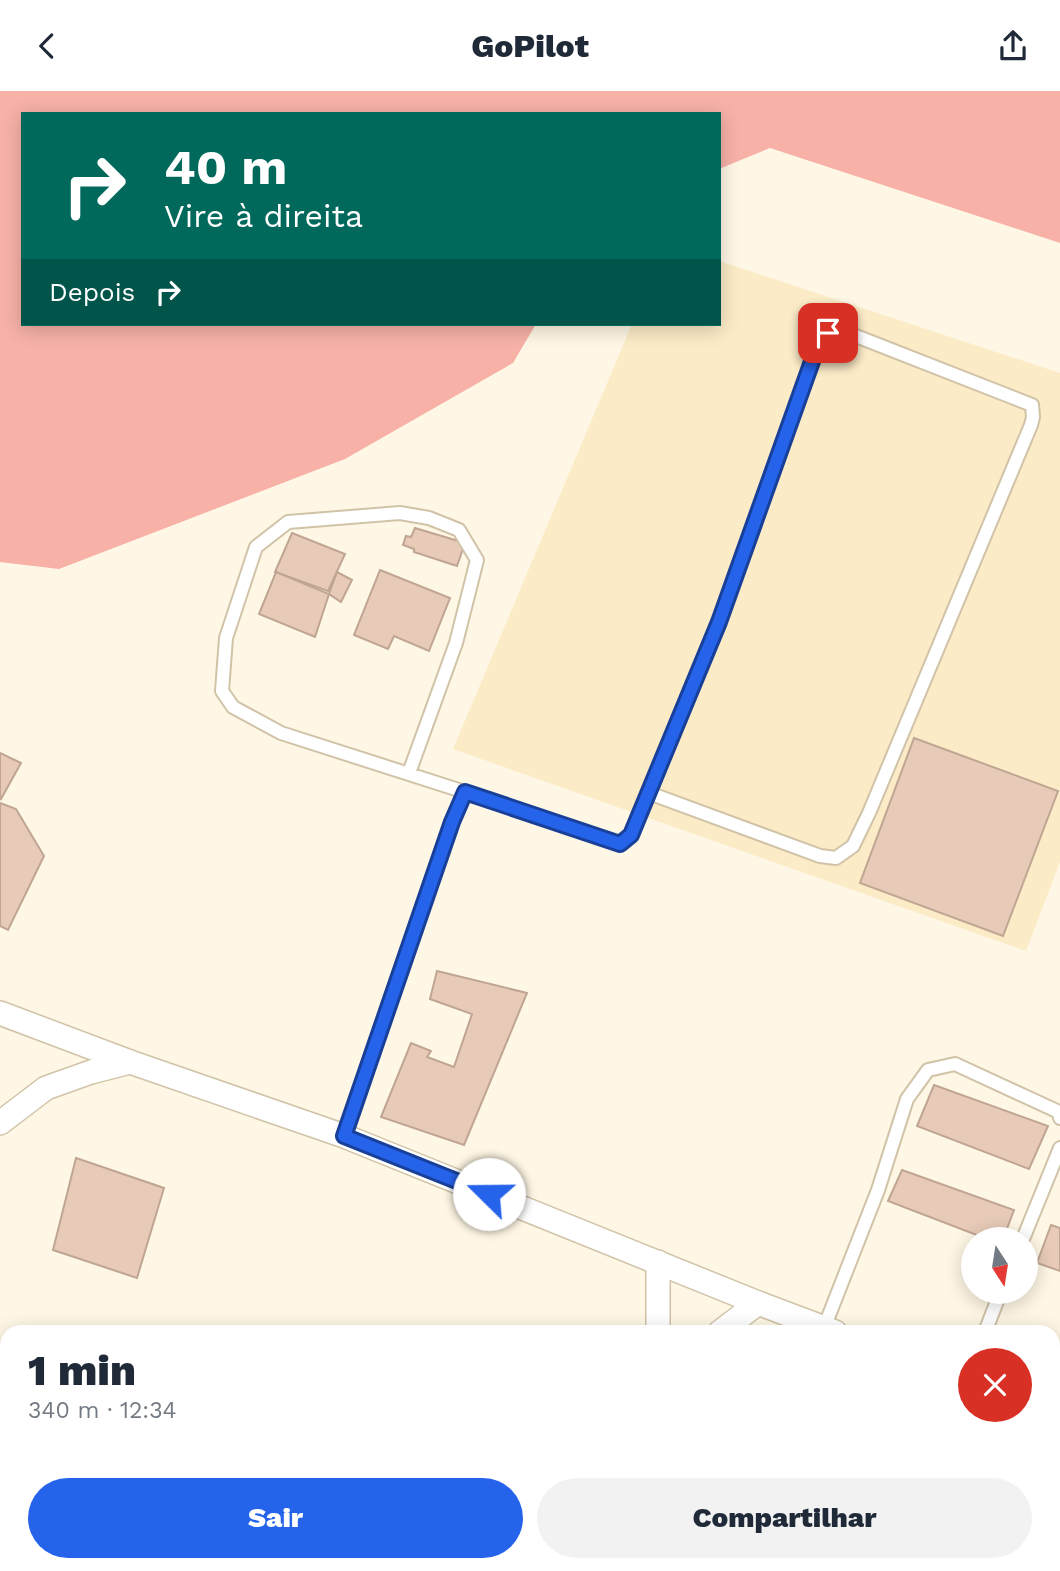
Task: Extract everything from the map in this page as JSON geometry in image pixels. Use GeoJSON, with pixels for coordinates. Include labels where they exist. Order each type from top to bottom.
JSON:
{"type":"FeatureCollection","features":[{"type":"Feature","properties":{"kind":"street"},"geometry":{"type":"LineString","coordinates":[[0,1013],[130,1062],[344,1136],[816,1325]]}},
{"type":"Feature","properties":{"kind":"street"},"geometry":{"type":"LineString","coordinates":[[0,1123],[46,1088],[130,1062]]}},
{"type":"Feature","properties":{"kind":"street"},"geometry":{"type":"LineString","coordinates":[[658,1262],[658,1325]]}},
{"type":"Feature","properties":{"kind":"street"},"geometry":{"type":"LineString","coordinates":[[729,1325],[758,1303]]}},
{"type":"Feature","properties":{"kind":"lane"},"geometry":{"type":"LineString","coordinates":[[409,773],[456,643],[477,560],[459,530],[429,518],[400,513],[288,522],[256,547],[226,638],[222,691],[233,707],[281,733],[620,844],[631,835],[719,622],[820,339],[838,329],[1032,405],[1031,425],[853,846],[836,858],[820,856],[649,793]]}},
{"type":"Feature","properties":{"kind":"lane"},"geometry":{"type":"LineString","coordinates":[[344,1136],[452,822],[465,792]]}},
{"type":"Feature","properties":{"kind":"lane"},"geometry":{"type":"LineString","coordinates":[[831,1325],[907,1099],[928,1070],[955,1064],[1059,1112],[1060,1118]]}},
{"type":"Feature","properties":{"kind":"lane"},"geometry":{"type":"LineString","coordinates":[[1028,1227],[1060,1148]]}},
{"type":"Feature","properties":{"kind":"lane"},"geometry":{"type":"LineString","coordinates":[[988,1325],[997,1304]]}},
{"type":"Feature","properties":{"kind":"shaded area"},"geometry":{"type":"Polygon","coordinates":[[[0,91],[1060,91],[1060,243],[770,148],[721,168],[721,112],[21,112],[21,326],[535,326],[513,363],[345,459],[59,569],[0,562],[0,91]]]}},
{"type":"Feature","properties":{"kind":"shaded area"},"geometry":{"type":"Polygon","coordinates":[[[721,262],[1060,373],[1060,862],[1026,951],[453,749],[631,326],[721,326],[721,262]]]}},
{"type":"Feature","properties":{"kind":"building"},"geometry":{"type":"Polygon","coordinates":[[[415,528],[465,543],[457,566],[414,552],[414,549],[403,545],[406,536],[411,537],[415,528]]]}},
{"type":"Feature","properties":{"kind":"building"},"geometry":{"type":"Polygon","coordinates":[[[292,533],[345,554],[328,591],[275,572],[292,533]]]}},
{"type":"Feature","properties":{"kind":"building"},"geometry":{"type":"Polygon","coordinates":[[[380,570],[450,598],[429,651],[394,636],[388,649],[354,635],[380,570]]]}},
{"type":"Feature","properties":{"kind":"building"},"geometry":{"type":"Polygon","coordinates":[[[276,572],[329,594],[315,637],[259,614],[276,572]]]}},
{"type":"Feature","properties":{"kind":"building"},"geometry":{"type":"Polygon","coordinates":[[[337,572],[352,580],[341,602],[329,594],[337,572]]]}},
{"type":"Feature","properties":{"kind":"building"},"geometry":{"type":"Polygon","coordinates":[[[914,738],[1058,791],[1003,936],[860,883],[914,738]]]}},
{"type":"Feature","properties":{"kind":"building"},"geometry":{"type":"Polygon","coordinates":[[[0,753],[21,763],[1,799],[0,798],[0,753]]]}},
{"type":"Feature","properties":{"kind":"building"},"geometry":{"type":"Polygon","coordinates":[[[0,803],[16,809],[44,856],[8,930],[0,926],[0,803]]]}},
{"type":"Feature","properties":{"kind":"building"},"geometry":{"type":"Polygon","coordinates":[[[437,971],[527,993],[464,1145],[381,1117],[411,1043],[431,1051],[427,1057],[454,1067],[472,1014],[430,999],[437,971]]]}},
{"type":"Feature","properties":{"kind":"building"},"geometry":{"type":"Polygon","coordinates":[[[934,1085],[1048,1126],[1029,1169],[917,1126],[934,1085]]]}},
{"type":"Feature","properties":{"kind":"building"},"geometry":{"type":"Polygon","coordinates":[[[76,1158],[164,1188],[137,1278],[53,1250],[76,1158]]]}},
{"type":"Feature","properties":{"kind":"building"},"geometry":{"type":"Polygon","coordinates":[[[902,1170],[1014,1210],[1008,1227],[961,1229],[888,1201],[902,1170]]]}},
{"type":"Feature","properties":{"kind":"building"},"geometry":{"type":"Polygon","coordinates":[[[1051,1225],[1060,1228],[1060,1271],[1038,1263],[1051,1225]]]}},
{"type":"Feature","properties":{"kind":"route"},"geometry":{"type":"LineString","coordinates":[[489,1194],[344,1136],[452,822],[465,792],[514,806],[620,844],[631,835],[719,622],[820,339],[828,333]]}}]}
